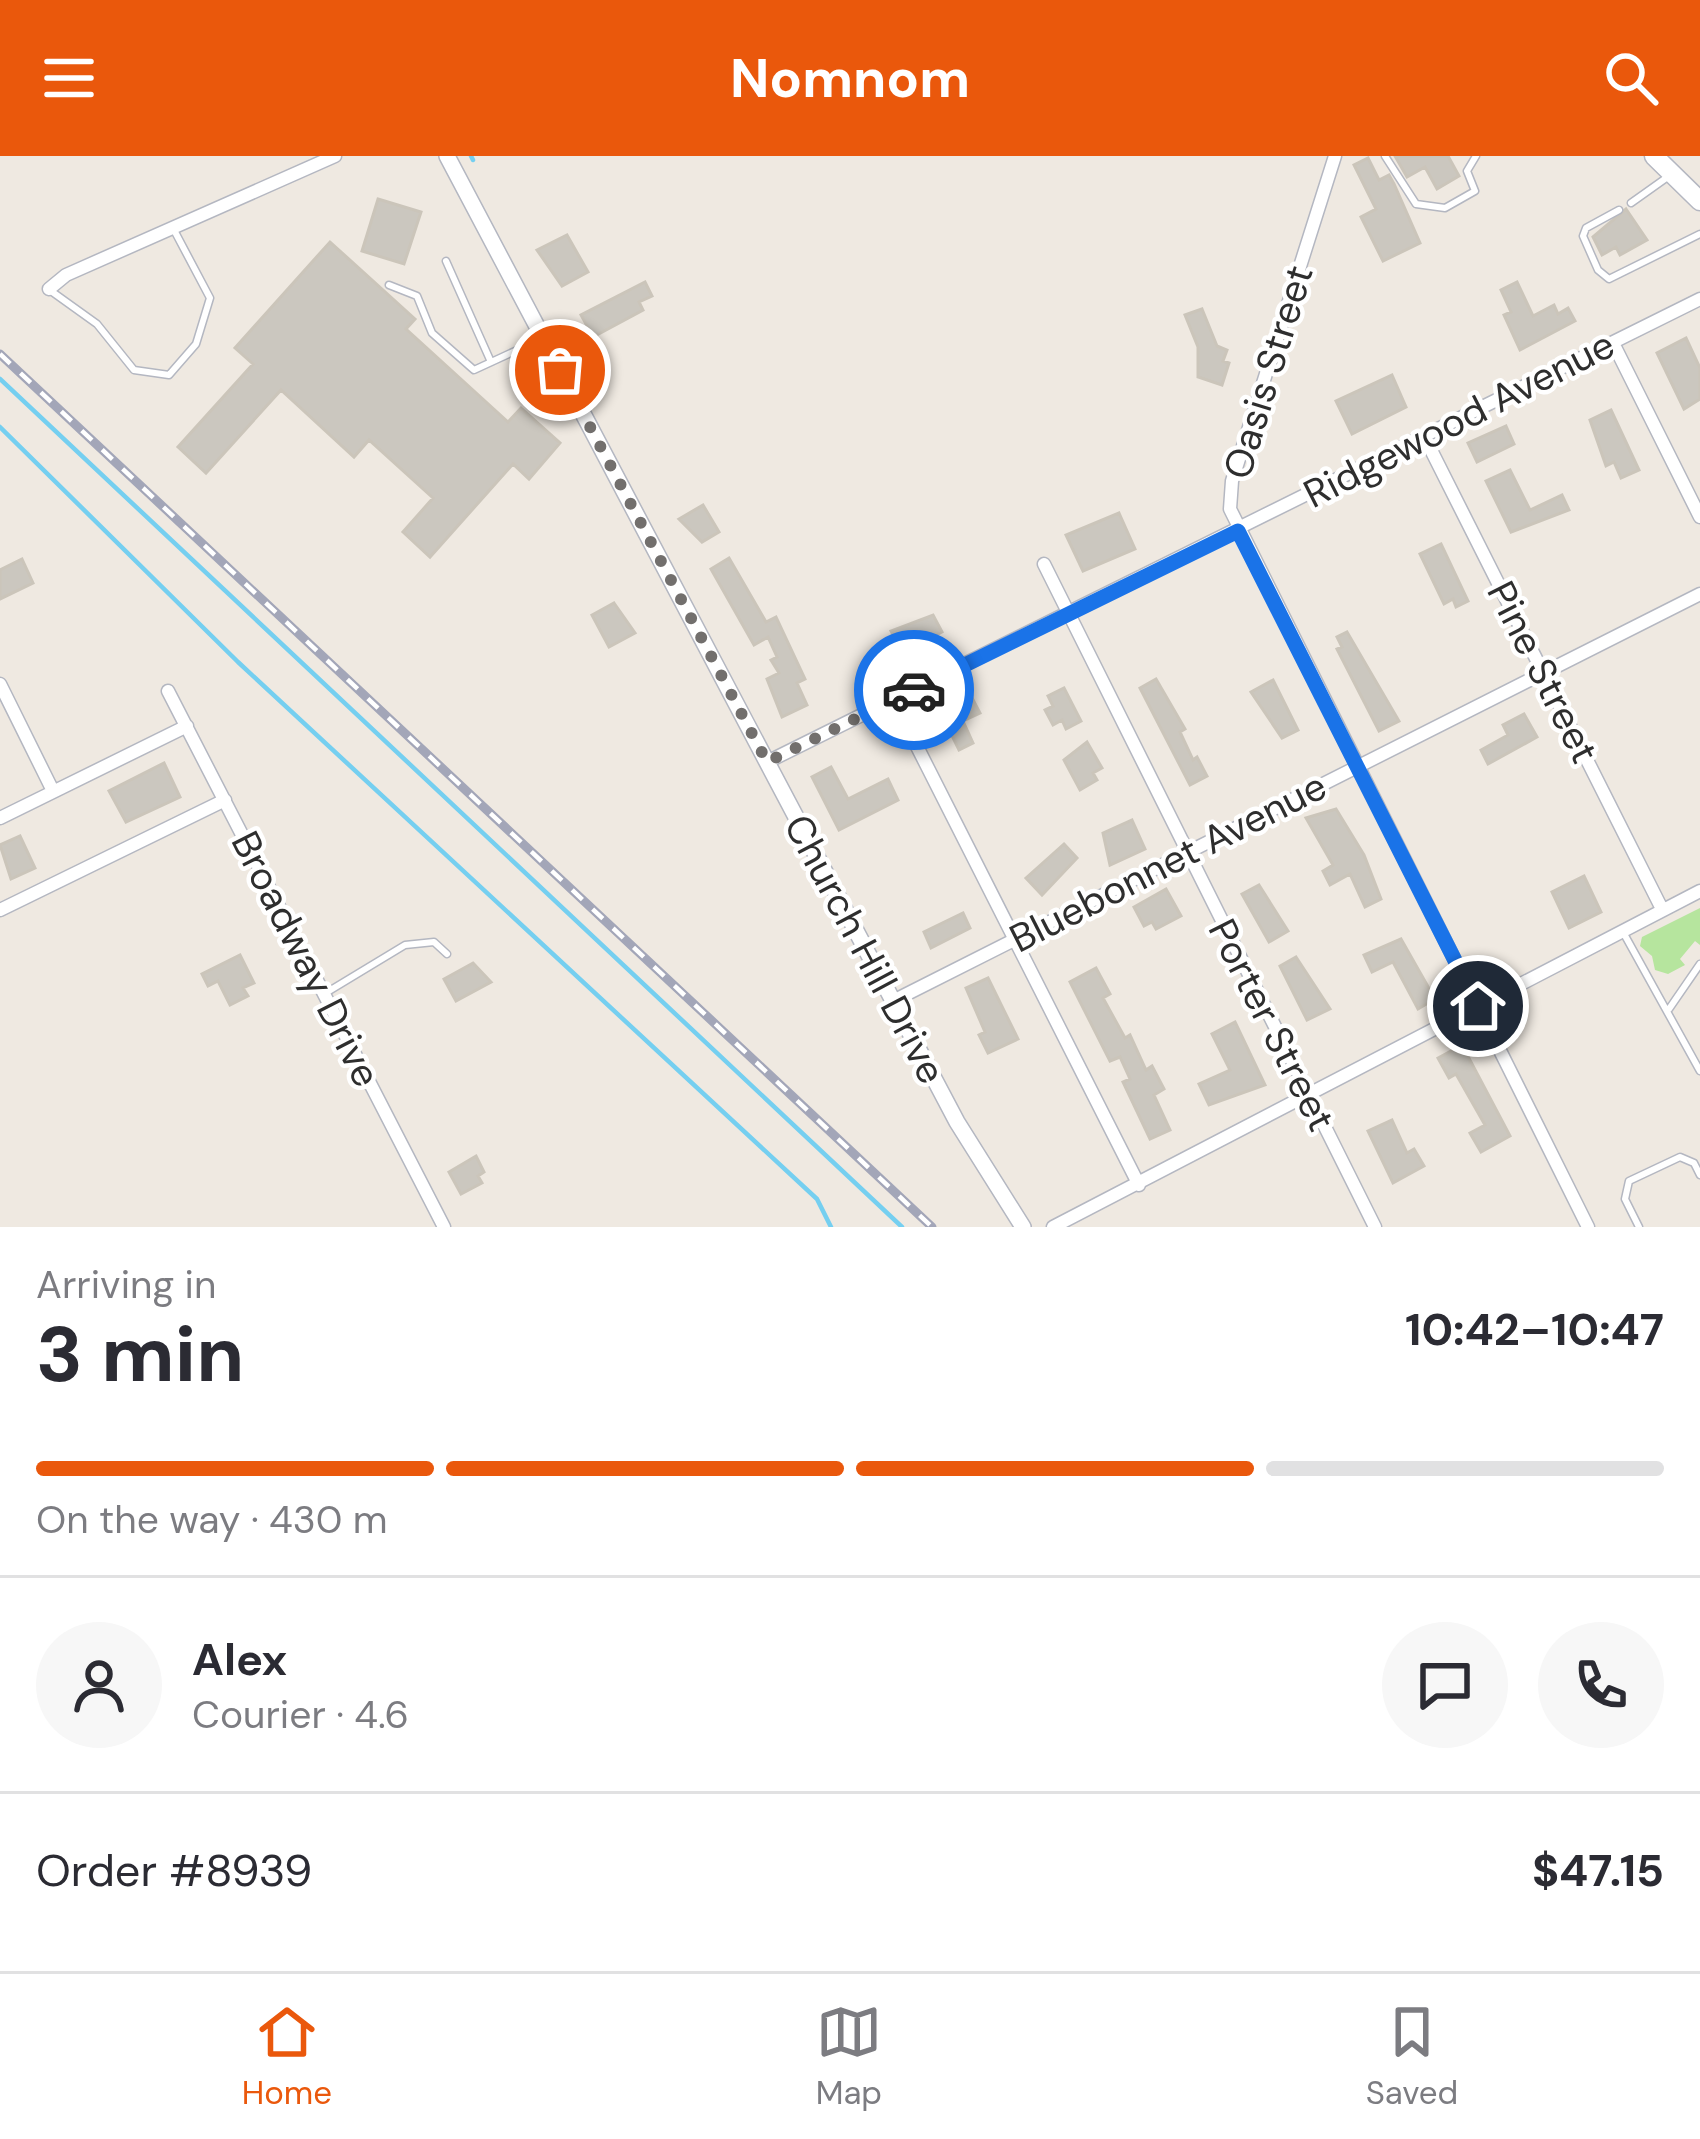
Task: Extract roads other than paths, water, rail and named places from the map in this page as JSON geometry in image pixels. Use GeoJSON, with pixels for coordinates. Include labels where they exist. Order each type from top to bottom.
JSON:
{"type":"FeatureCollection","features":[{"type":"Feature","properties":{"kind":"main road"},"geometry":{"type":"LineString","coordinates":[[1654,156],[1700,201]]}},
{"type":"Feature","properties":{"kind":"street"},"geometry":{"type":"LineString","coordinates":[[49,289],[66,275],[335,156]]}},
{"type":"Feature","properties":{"kind":"street","name":"Church Hill Drive"},"geometry":{"type":"LineString","coordinates":[[447,156],[957,1122],[1023,1227]]}},
{"type":"Feature","properties":{"kind":"street","name":"Oasis Street"},"geometry":{"type":"LineString","coordinates":[[1335,156],[1232,481],[1230,509],[1588,1227]]}},
{"type":"Feature","properties":{"kind":"street","name":"Ridgewood Avenue"},"geometry":{"type":"LineString","coordinates":[[767,762],[1700,299]]}},
{"type":"Feature","properties":{"kind":"street"},"geometry":{"type":"LineString","coordinates":[[1613,343],[1700,517]]}},
{"type":"Feature","properties":{"kind":"street","name":"Pine Street"},"geometry":{"type":"LineString","coordinates":[[1424,436],[1662,910]]}},
{"type":"Feature","properties":{"kind":"street","name":"Porter Street"},"geometry":{"type":"LineString","coordinates":[[1044,564],[1376,1227]]}},
{"type":"Feature","properties":{"kind":"street","name":"Bluebonnet Avenue"},"geometry":{"type":"LineString","coordinates":[[893,1001],[1700,594]]}},
{"type":"Feature","properties":{"kind":"street"},"geometry":{"type":"LineString","coordinates":[[0,685],[53,791]]}},
{"type":"Feature","properties":{"kind":"street","name":"Broadway Drive"},"geometry":{"type":"LineString","coordinates":[[169,691],[444,1227]]}},
{"type":"Feature","properties":{"kind":"street"},"geometry":{"type":"LineString","coordinates":[[894,700],[1139,1185]]}},
{"type":"Feature","properties":{"kind":"street"},"geometry":{"type":"LineString","coordinates":[[0,818],[187,726]]}},
{"type":"Feature","properties":{"kind":"street"},"geometry":{"type":"LineString","coordinates":[[0,910],[225,800]]}},
{"type":"Feature","properties":{"kind":"street"},"geometry":{"type":"LineString","coordinates":[[1053,1227],[1700,891]]}},
{"type":"Feature","properties":{"kind":"lane"},"geometry":{"type":"LineString","coordinates":[[1385,156],[1416,204],[1445,208],[1475,191],[1467,171],[1476,156]]}},
{"type":"Feature","properties":{"kind":"lane"},"geometry":{"type":"LineString","coordinates":[[1631,203],[1672,174]]}},
{"type":"Feature","properties":{"kind":"lane"},"geometry":{"type":"LineString","coordinates":[[1619,210],[1586,228],[1583,236],[1598,270],[1609,279],[1700,234]]}},
{"type":"Feature","properties":{"kind":"lane"},"geometry":{"type":"LineString","coordinates":[[49,289],[98,324],[134,370],[169,375],[196,344],[211,298],[172,228]]}},
{"type":"Feature","properties":{"kind":"lane"},"geometry":{"type":"LineString","coordinates":[[446,261],[491,362]]}},
{"type":"Feature","properties":{"kind":"lane"},"geometry":{"type":"LineString","coordinates":[[389,285],[417,296],[432,333],[474,370],[542,338]]}},
{"type":"Feature","properties":{"kind":"lane"},"geometry":{"type":"LineString","coordinates":[[1622,930],[1700,1071]]}},
{"type":"Feature","properties":{"kind":"lane"},"geometry":{"type":"LineString","coordinates":[[324,994],[405,945],[434,941],[447,954]]}},
{"type":"Feature","properties":{"kind":"lane"},"geometry":{"type":"LineString","coordinates":[[1669,1009],[1700,964]]}},
{"type":"Feature","properties":{"kind":"lane"},"geometry":{"type":"LineString","coordinates":[[1639,1227],[1625,1199],[1629,1181],[1680,1157],[1694,1162],[1700,1174]]}},
{"type":"Feature","properties":{"kind":"waterway"},"geometry":{"type":"LineString","coordinates":[[471,156],[473,160]]}},
{"type":"Feature","properties":{"kind":"waterway"},"geometry":{"type":"LineString","coordinates":[[0,379],[902,1227]]}},
{"type":"Feature","properties":{"kind":"waterway"},"geometry":{"type":"LineString","coordinates":[[0,427],[238,662],[817,1199],[831,1227]]}},
{"type":"Feature","properties":{"kind":"railway"},"geometry":{"type":"LineString","coordinates":[[0,354],[932,1227]]}}]}
